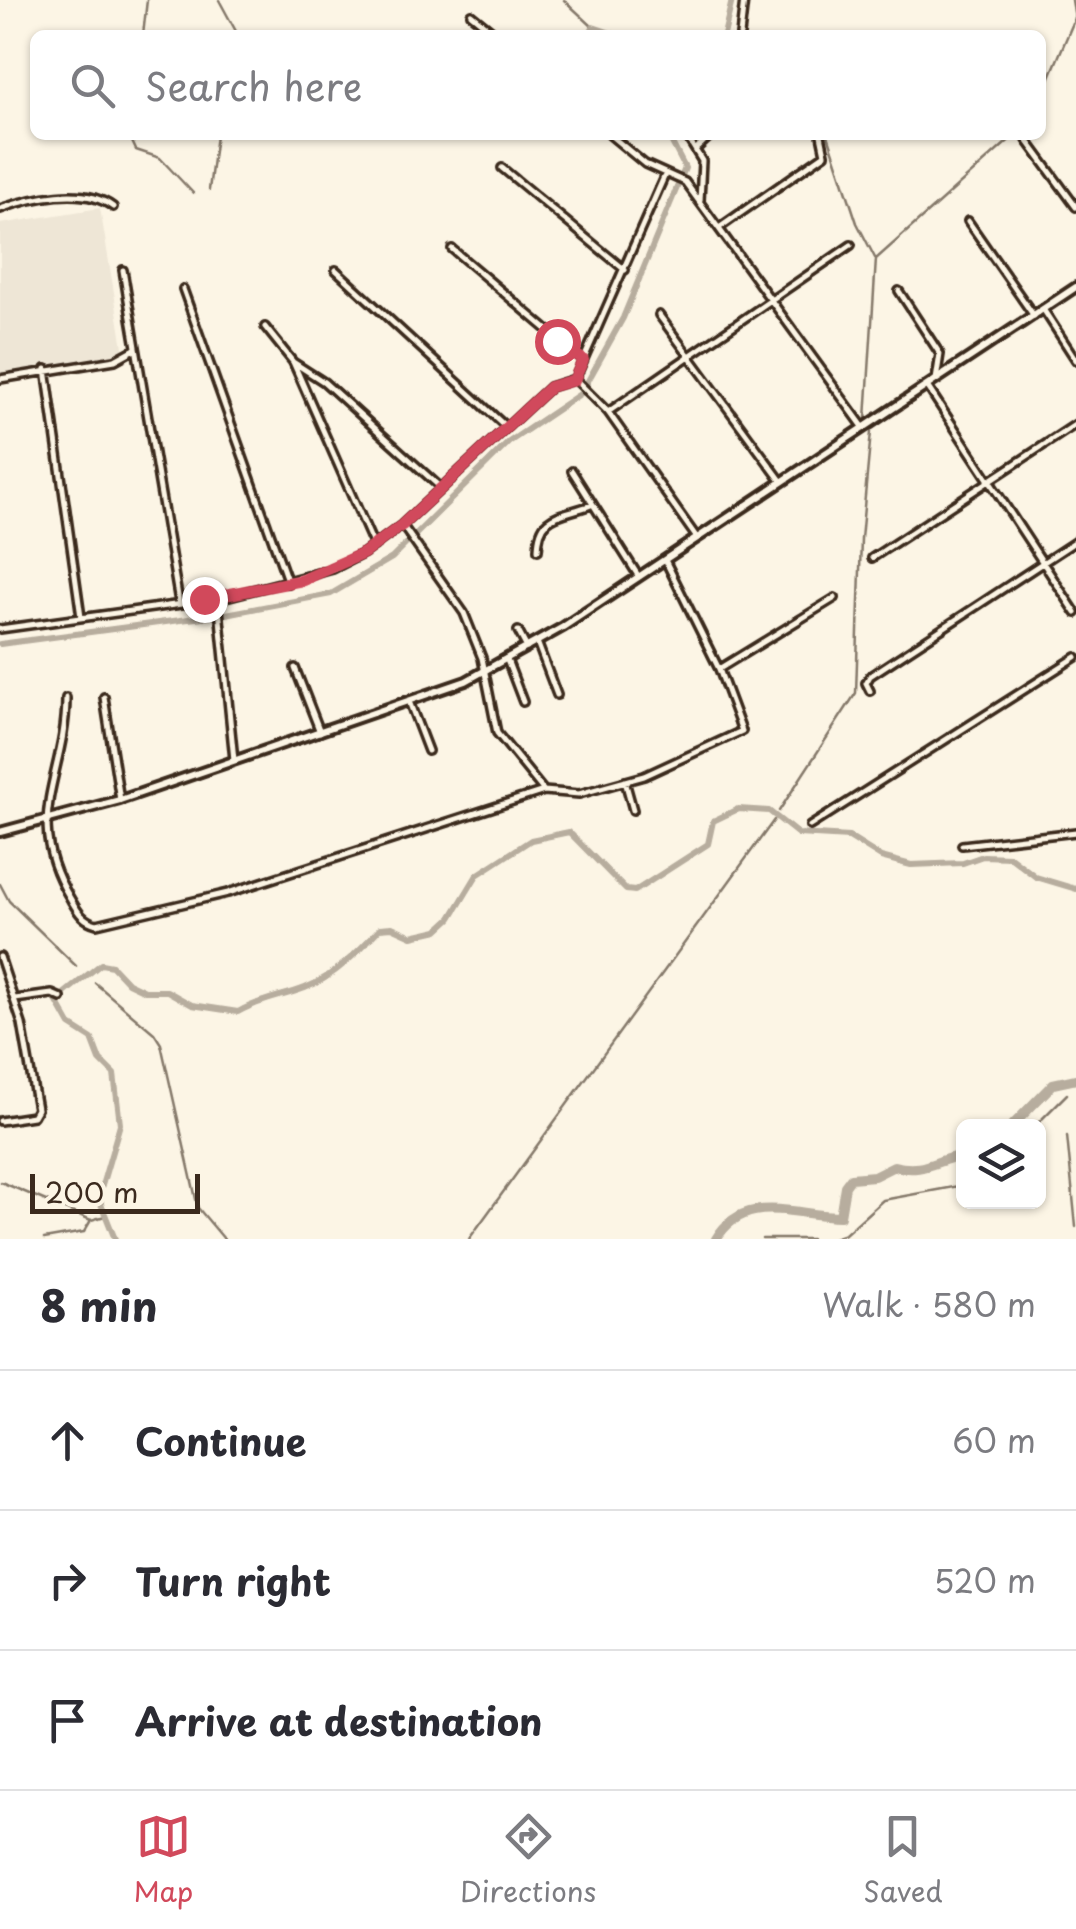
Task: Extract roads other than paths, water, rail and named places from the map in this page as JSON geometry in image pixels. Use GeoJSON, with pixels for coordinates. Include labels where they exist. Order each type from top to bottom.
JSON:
{"type":"FeatureCollection","features":[{"type":"Feature","properties":{"kind":"main road"},"geometry":{"type":"LineString","coordinates":[[0,832],[120,800],[410,704],[485,672],[639,577],[1076,287]]}},
{"type":"Feature","properties":{"kind":"street"},"geometry":{"type":"LineString","coordinates":[[741,30],[744,0]]}},
{"type":"Feature","properties":{"kind":"street"},"geometry":{"type":"LineString","coordinates":[[471,14],[490,30]]}},
{"type":"Feature","properties":{"kind":"street"},"geometry":{"type":"LineString","coordinates":[[617,140],[664,176],[680,179],[864,428]]}},
{"type":"Feature","properties":{"kind":"street"},"geometry":{"type":"LineString","coordinates":[[690,140],[697,148],[702,170],[700,204]]}},
{"type":"Feature","properties":{"kind":"street"},"geometry":{"type":"LineString","coordinates":[[697,148],[706,140]]}},
{"type":"Feature","properties":{"kind":"street"},"geometry":{"type":"LineString","coordinates":[[718,228],[825,154],[822,140]]}},
{"type":"Feature","properties":{"kind":"street"},"geometry":{"type":"LineString","coordinates":[[1027,140],[1076,207]]}},
{"type":"Feature","properties":{"kind":"street"},"geometry":{"type":"LineString","coordinates":[[502,168],[625,270]]}},
{"type":"Feature","properties":{"kind":"street"},"geometry":{"type":"LineString","coordinates":[[574,380],[664,176]]}},
{"type":"Feature","properties":{"kind":"street"},"geometry":{"type":"LineString","coordinates":[[0,210],[28,200],[81,196],[101,198],[113,207]]}},
{"type":"Feature","properties":{"kind":"street"},"geometry":{"type":"LineString","coordinates":[[968,221],[1034,316]]}},
{"type":"Feature","properties":{"kind":"street"},"geometry":{"type":"LineString","coordinates":[[608,412],[851,245]]}},
{"type":"Feature","properties":{"kind":"street"},"geometry":{"type":"LineString","coordinates":[[452,249],[583,360]]}},
{"type":"Feature","properties":{"kind":"street"},"geometry":{"type":"LineString","coordinates":[[123,270],[179,602]]}},
{"type":"Feature","properties":{"kind":"street"},"geometry":{"type":"LineString","coordinates":[[336,270],[505,426]]}},
{"type":"Feature","properties":{"kind":"street"},"geometry":{"type":"LineString","coordinates":[[183,289],[288,584]]}},
{"type":"Feature","properties":{"kind":"street"},"geometry":{"type":"LineString","coordinates":[[900,291],[940,354],[936,380]]}},
{"type":"Feature","properties":{"kind":"street"},"geometry":{"type":"LineString","coordinates":[[119,312],[129,310]]}},
{"type":"Feature","properties":{"kind":"street"},"geometry":{"type":"LineString","coordinates":[[1042,310],[1076,360]]}},
{"type":"Feature","properties":{"kind":"street"},"geometry":{"type":"LineString","coordinates":[[659,315],[782,482]]}},
{"type":"Feature","properties":{"kind":"street"},"geometry":{"type":"LineString","coordinates":[[265,327],[292,362],[374,546]]}},
{"type":"Feature","properties":{"kind":"street"},"geometry":{"type":"LineString","coordinates":[[0,379],[125,358],[135,348]]}},
{"type":"Feature","properties":{"kind":"street"},"geometry":{"type":"LineString","coordinates":[[292,362],[324,382],[440,488]]}},
{"type":"Feature","properties":{"kind":"street"},"geometry":{"type":"LineString","coordinates":[[45,370],[81,616]]}},
{"type":"Feature","properties":{"kind":"street"},"geometry":{"type":"LineString","coordinates":[[0,629],[218,599],[288,584],[333,569],[402,525],[557,382],[574,380],[608,412],[697,538]]}},
{"type":"Feature","properties":{"kind":"street"},"geometry":{"type":"LineString","coordinates":[[927,386],[1076,613]]}},
{"type":"Feature","properties":{"kind":"street"},"geometry":{"type":"LineString","coordinates":[[872,558],[1076,424]]}},
{"type":"Feature","properties":{"kind":"street"},"geometry":{"type":"LineString","coordinates":[[572,471],[639,577]]}},
{"type":"Feature","properties":{"kind":"street"},"geometry":{"type":"LineString","coordinates":[[538,550],[539,529],[546,520],[591,505]]}},
{"type":"Feature","properties":{"kind":"street"},"geometry":{"type":"LineString","coordinates":[[402,525],[459,602],[485,672],[497,733],[544,791]]}},
{"type":"Feature","properties":{"kind":"street"},"geometry":{"type":"LineString","coordinates":[[870,691],[866,683],[870,676],[1076,541]]}},
{"type":"Feature","properties":{"kind":"street"},"geometry":{"type":"LineString","coordinates":[[66,698],[65,732],[47,799],[47,818],[60,880],[84,918],[104,924],[228,894],[544,791],[579,794],[625,781],[742,732],[718,669],[665,560]]}},
{"type":"Feature","properties":{"kind":"street"},"geometry":{"type":"LineString","coordinates":[[718,669],[835,598]]}},
{"type":"Feature","properties":{"kind":"street"},"geometry":{"type":"LineString","coordinates":[[218,599],[234,762]]}},
{"type":"Feature","properties":{"kind":"street"},"geometry":{"type":"LineString","coordinates":[[518,631],[527,648]]}},
{"type":"Feature","properties":{"kind":"street"},"geometry":{"type":"LineString","coordinates":[[537,642],[557,695]]}},
{"type":"Feature","properties":{"kind":"street"},"geometry":{"type":"LineString","coordinates":[[810,826],[1076,656]]}},
{"type":"Feature","properties":{"kind":"street"},"geometry":{"type":"LineString","coordinates":[[508,660],[523,702]]}},
{"type":"Feature","properties":{"kind":"street"},"geometry":{"type":"LineString","coordinates":[[295,668],[320,732]]}},
{"type":"Feature","properties":{"kind":"street"},"geometry":{"type":"LineString","coordinates":[[104,697],[120,800]]}},
{"type":"Feature","properties":{"kind":"street"},"geometry":{"type":"LineString","coordinates":[[410,704],[428,751]]}},
{"type":"Feature","properties":{"kind":"street"},"geometry":{"type":"LineString","coordinates":[[625,781],[632,810]]}},
{"type":"Feature","properties":{"kind":"street"},"geometry":{"type":"LineString","coordinates":[[962,844],[1076,832]]}},
{"type":"Feature","properties":{"kind":"street"},"geometry":{"type":"LineString","coordinates":[[0,957],[15,999],[37,1109],[33,1116],[0,1121]]}},
{"type":"Feature","properties":{"kind":"street"},"geometry":{"type":"LineString","coordinates":[[15,999],[58,996]]}},
{"type":"Feature","properties":{"kind":"waterway"},"geometry":{"type":"LineString","coordinates":[[144,30],[147,0]]}},
{"type":"Feature","properties":{"kind":"waterway"},"geometry":{"type":"LineString","coordinates":[[219,0],[235,30]]}},
{"type":"Feature","properties":{"kind":"waterway"},"geometry":{"type":"LineString","coordinates":[[564,0],[593,27]]}},
{"type":"Feature","properties":{"kind":"waterway"},"geometry":{"type":"LineString","coordinates":[[725,30],[732,0]]}},
{"type":"Feature","properties":{"kind":"waterway"},"geometry":{"type":"LineString","coordinates":[[1046,86],[1075,18],[1072,0]]}},
{"type":"Feature","properties":{"kind":"waterway"},"geometry":{"type":"LineString","coordinates":[[592,30],[602,30]]}},
{"type":"Feature","properties":{"kind":"waterway"},"geometry":{"type":"LineString","coordinates":[[131,140],[136,150],[160,158],[193,193]]}},
{"type":"Feature","properties":{"kind":"waterway"},"geometry":{"type":"LineString","coordinates":[[209,190],[215,140]]}},
{"type":"Feature","properties":{"kind":"waterway"},"geometry":{"type":"LineString","coordinates":[[584,388],[623,318],[685,168],[671,140]]}},
{"type":"Feature","properties":{"kind":"waterway"},"geometry":{"type":"LineString","coordinates":[[830,140],[857,223],[875,258]]}},
{"type":"Feature","properties":{"kind":"waterway"},"geometry":{"type":"LineString","coordinates":[[866,419],[876,259],[1009,140]]}},
{"type":"Feature","properties":{"kind":"waterway"},"geometry":{"type":"LineString","coordinates":[[414,536],[509,442],[580,394]]}},
{"type":"Feature","properties":{"kind":"waterway"},"geometry":{"type":"LineString","coordinates":[[779,811],[856,693],[861,539],[871,432]]}},
{"type":"Feature","properties":{"kind":"waterway"},"geometry":{"type":"LineString","coordinates":[[0,644],[226,614],[331,594],[392,558],[408,542]]}},
{"type":"Feature","properties":{"kind":"waterway"},"geometry":{"type":"LineString","coordinates":[[115,1239],[101,1204],[101,1189],[120,1124],[114,1074],[100,1060],[92,1039],[70,1025],[56,1000],[101,964],[112,966],[128,983],[145,991],[167,991],[192,1005],[238,1012],[326,977],[380,928],[392,927],[412,936],[438,930],[451,918],[477,875],[531,840],[569,832],[626,890],[635,891],[708,844],[713,821],[738,809],[769,811],[798,834],[849,837],[881,857],[911,865],[963,863],[983,856],[1010,857],[1036,877],[1076,889]]}},
{"type":"Feature","properties":{"kind":"waterway"},"geometry":{"type":"LineString","coordinates":[[469,1239],[774,820]]}},
{"type":"Feature","properties":{"kind":"waterway"},"geometry":{"type":"LineString","coordinates":[[0,884],[9,901],[76,966]]}},
{"type":"Feature","properties":{"kind":"waterway"},"geometry":{"type":"LineString","coordinates":[[95,983],[154,1033],[161,1044],[198,1208],[224,1239]]}},
{"type":"Feature","properties":{"kind":"waterway"},"geometry":{"type":"LineString","coordinates":[[1019,1119],[1053,1084],[1076,1079]]}},
{"type":"Feature","properties":{"kind":"waterway"},"geometry":{"type":"LineString","coordinates":[[1042,1119],[1067,1094]]}},
{"type":"Feature","properties":{"kind":"waterway"},"geometry":{"type":"LineString","coordinates":[[1067,1136],[1076,1227]]}},
{"type":"Feature","properties":{"kind":"waterway"},"geometry":{"type":"LineString","coordinates":[[716,1239],[728,1224],[756,1211],[840,1216],[845,1186],[851,1178],[874,1176],[894,1166],[922,1167],[956,1157]]}},
{"type":"Feature","properties":{"kind":"waterway"},"geometry":{"type":"LineString","coordinates":[[1,1182],[91,1220]]}},
{"type":"Feature","properties":{"kind":"waterway"},"geometry":{"type":"LineString","coordinates":[[831,1239],[845,1234],[883,1200],[956,1186]]}},
{"type":"Feature","properties":{"kind":"waterway"},"geometry":{"type":"LineString","coordinates":[[44,1239],[84,1232],[91,1220],[105,1216]]}},
{"type":"Feature","properties":{"kind":"waterway"},"geometry":{"type":"LineString","coordinates":[[762,1239],[811,1239]]}}]}
